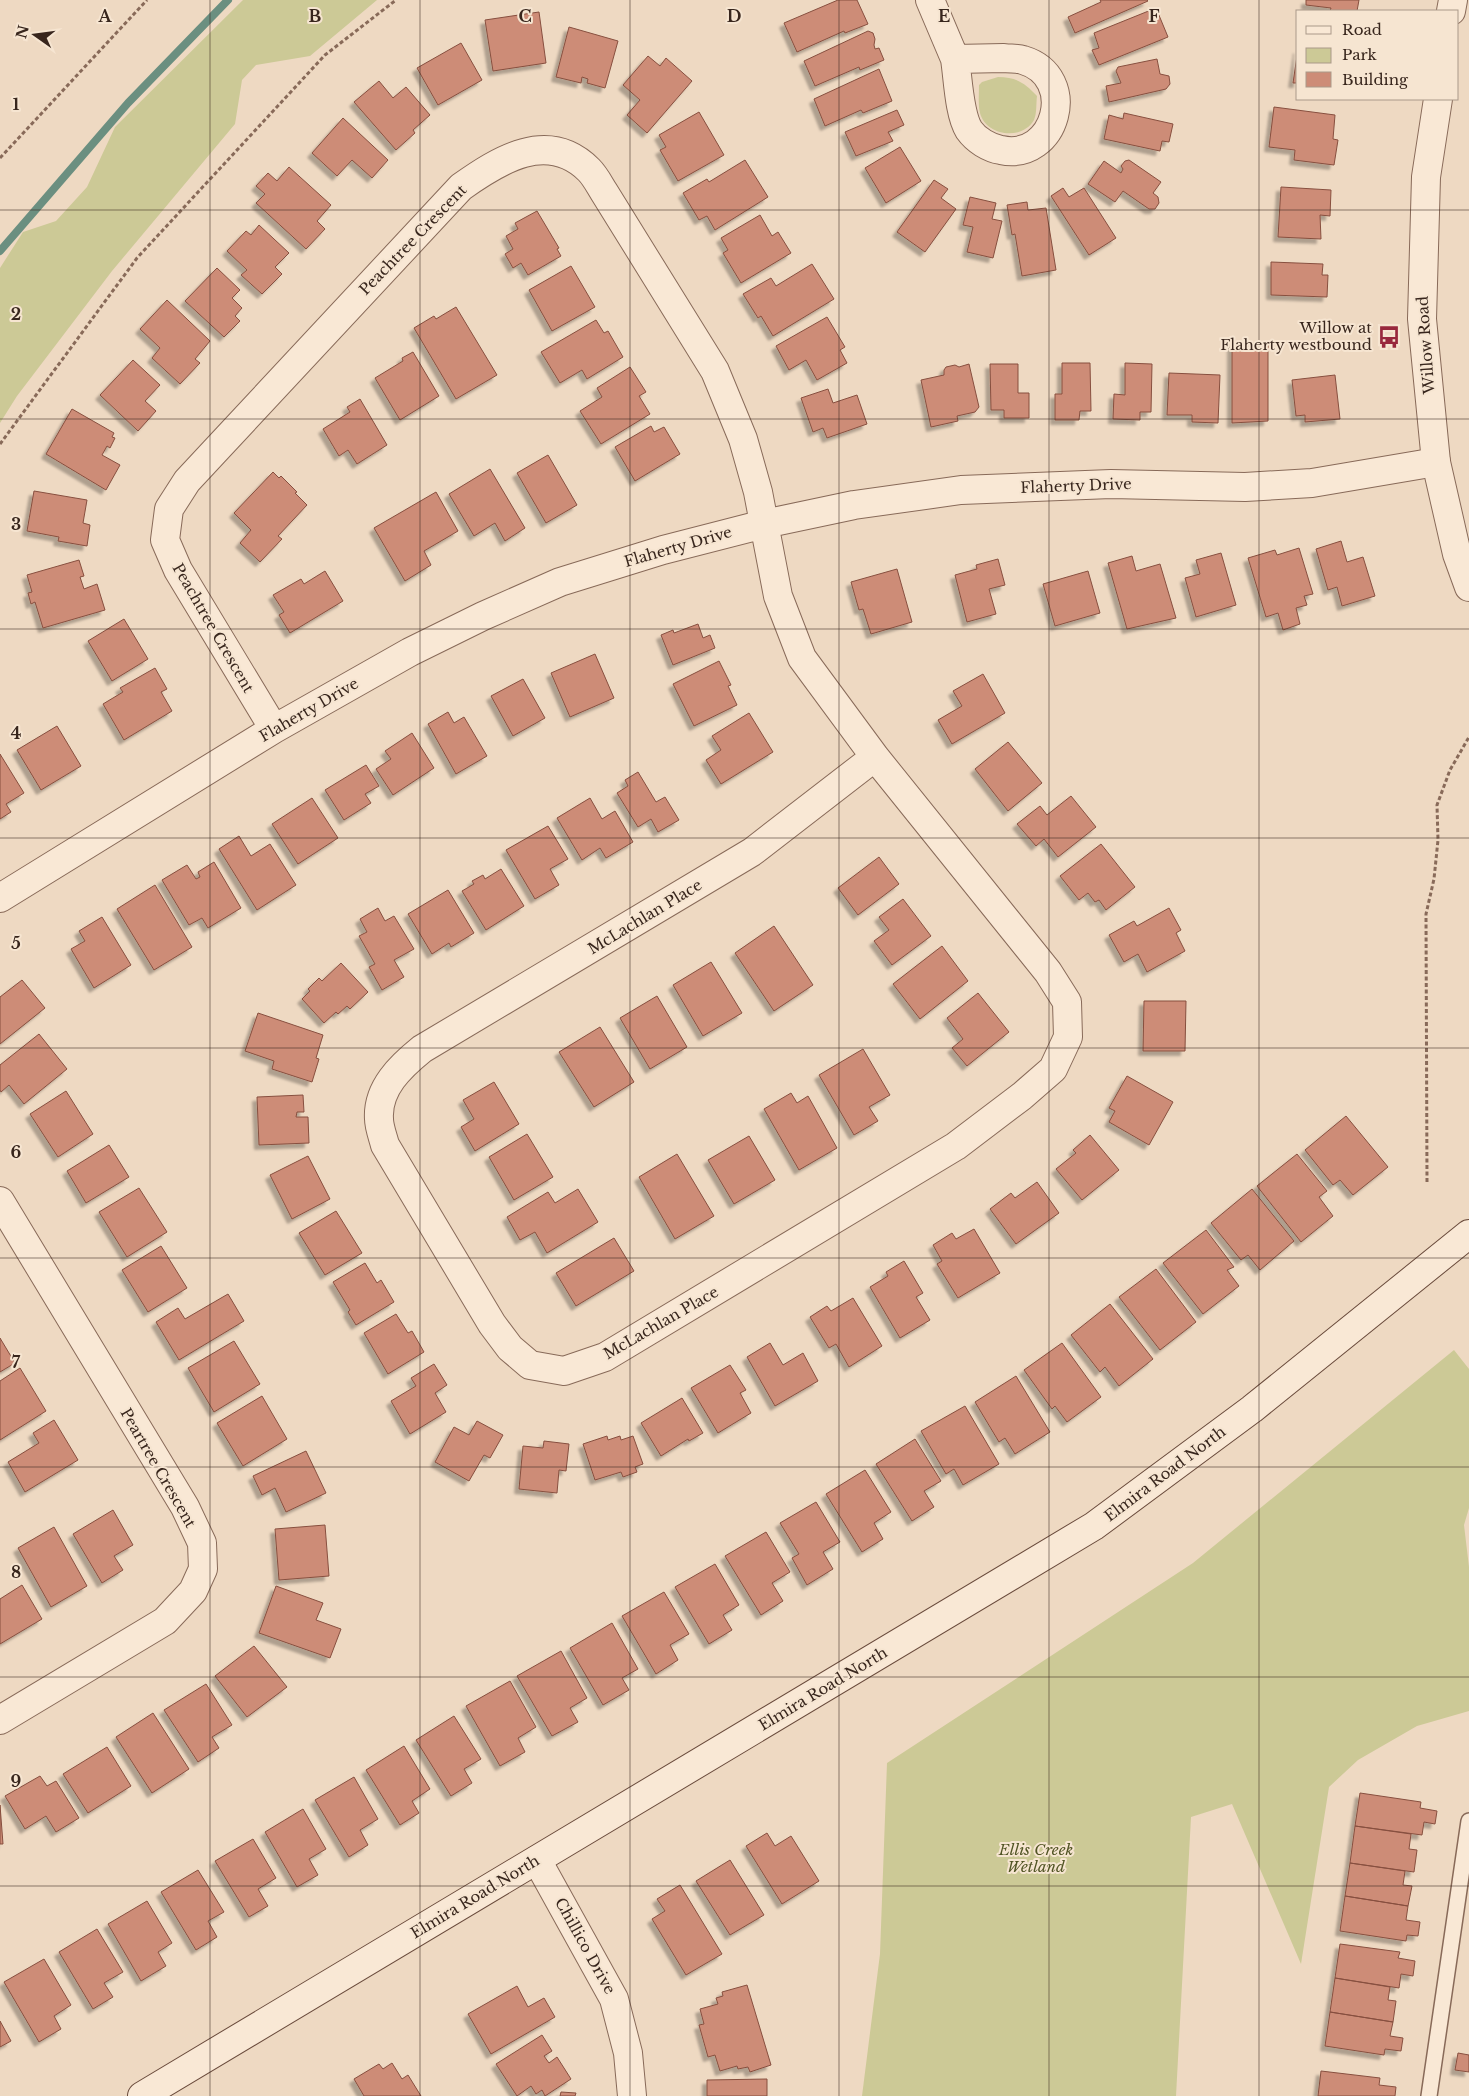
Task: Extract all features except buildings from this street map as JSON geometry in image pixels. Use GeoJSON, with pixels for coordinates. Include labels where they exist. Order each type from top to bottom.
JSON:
{"type":"FeatureCollection","features":[{"type":"Feature","properties":{"kind":"street"},"geometry":{"type":"LineString","coordinates":[[930,0],[955,59]]}},
{"type":"Feature","properties":{"kind":"street","name":"Willow Road"},"geometry":{"type":"LineString","coordinates":[[1438,100],[1426,177],[1422,319],[1436,462],[1455,545],[1469,587]]}},
{"type":"Feature","properties":{"kind":"street","name":"Peachtree Crescent"},"geometry":{"type":"LineString","coordinates":[[274,729],[178,570],[165,540],[169,509],[187,482],[214,452],[461,187],[490,166],[514,154],[537,150],[559,152],[575,158],[589,170],[604,192],[715,371],[743,439],[758,492],[764,524]]}},
{"type":"Feature","properties":{"kind":"street","name":"Flaherty Drive"},"geometry":{"type":"LineString","coordinates":[[0,898],[274,729],[410,652],[483,616],[560,582],[663,550],[764,524],[854,505],[961,490],[1111,484],[1245,487],[1312,483],[1436,462]]}},
{"type":"Feature","properties":{"kind":"street","name":"McLachlan Place"},"geometry":{"type":"LineString","coordinates":[[764,524],[778,596],[802,658],[875,757],[1048,972],[1067,1002],[1068,1037],[1053,1068],[1022,1096],[956,1146],[605,1357],[564,1371],[530,1365],[510,1348],[492,1324],[385,1145],[379,1118],[383,1092],[399,1067],[422,1049],[752,852],[875,757]]}},
{"type":"Feature","properties":{"kind":"street","name":"Peartree Crescent"},"geometry":{"type":"LineString","coordinates":[[0,1201],[185,1507],[202,1543],[203,1569],[193,1591],[165,1621],[0,1720]]}},
{"type":"Feature","properties":{"kind":"street","name":"Elmira Road North"},"geometry":{"type":"LineString","coordinates":[[142,2096],[1094,1526],[1252,1409],[1469,1234]]}},
{"type":"Feature","properties":{"kind":"street","name":"Chillico Drive"},"geometry":{"type":"LineString","coordinates":[[537,1860],[614,1999],[628,2054],[632,2096]]}},
{"type":"Feature","properties":{"kind":"lane"},"geometry":{"type":"LineString","coordinates":[[1429,2096],[1463,1896],[1469,1821]]}},
{"type":"Feature","properties":{"kind":"path"},"geometry":{"type":"LineString","coordinates":[[0,158],[147,0]]}},
{"type":"Feature","properties":{"kind":"path"},"geometry":{"type":"LineString","coordinates":[[0,444],[137,258],[325,55],[396,0]]}},
{"type":"Feature","properties":{"kind":"path"},"geometry":{"type":"LineString","coordinates":[[1427,1182],[1426,914],[1434,880],[1437,850],[1437,805],[1450,770],[1469,737]]}},
{"type":"Feature","properties":{"kind":"green space"},"geometry":{"type":"Polygon","coordinates":[[[243,0],[377,0],[310,56],[256,65],[242,80],[235,124],[112,271],[17,396],[0,423],[0,268],[23,232],[56,221],[87,187],[115,127],[243,0]]]}},
{"type":"Feature","properties":{"kind":"green space"},"geometry":{"type":"Polygon","coordinates":[[[998,77],[1010,78],[1020,82],[1037,96],[1034,120],[1021,131],[1005,133],[997,131],[989,127],[980,113],[979,85],[982,82],[998,77]]]}},
{"type":"Feature","properties":{"kind":"green space","name":"Ellis Creek Wetland"},"geometry":{"type":"Polygon","coordinates":[[[1454,1350],[1469,1369],[1469,1508],[1464,1525],[1469,1567],[1469,1711],[1417,1726],[1358,1760],[1329,1787],[1301,1964],[1232,1804],[1191,1817],[1176,2096],[862,2096],[880,1954],[887,1763],[1193,1563],[1454,1350]]]}},
{"type":"Feature","properties":{"kind":"waterway"},"geometry":{"type":"LineString","coordinates":[[0,251],[128,103],[228,0]]}},
{"type":"Feature","properties":{"kind":"place","name":"Willow at Flaherty westbound"},"geometry":{"type":"Point","coordinates":[1389,337]}}]}
